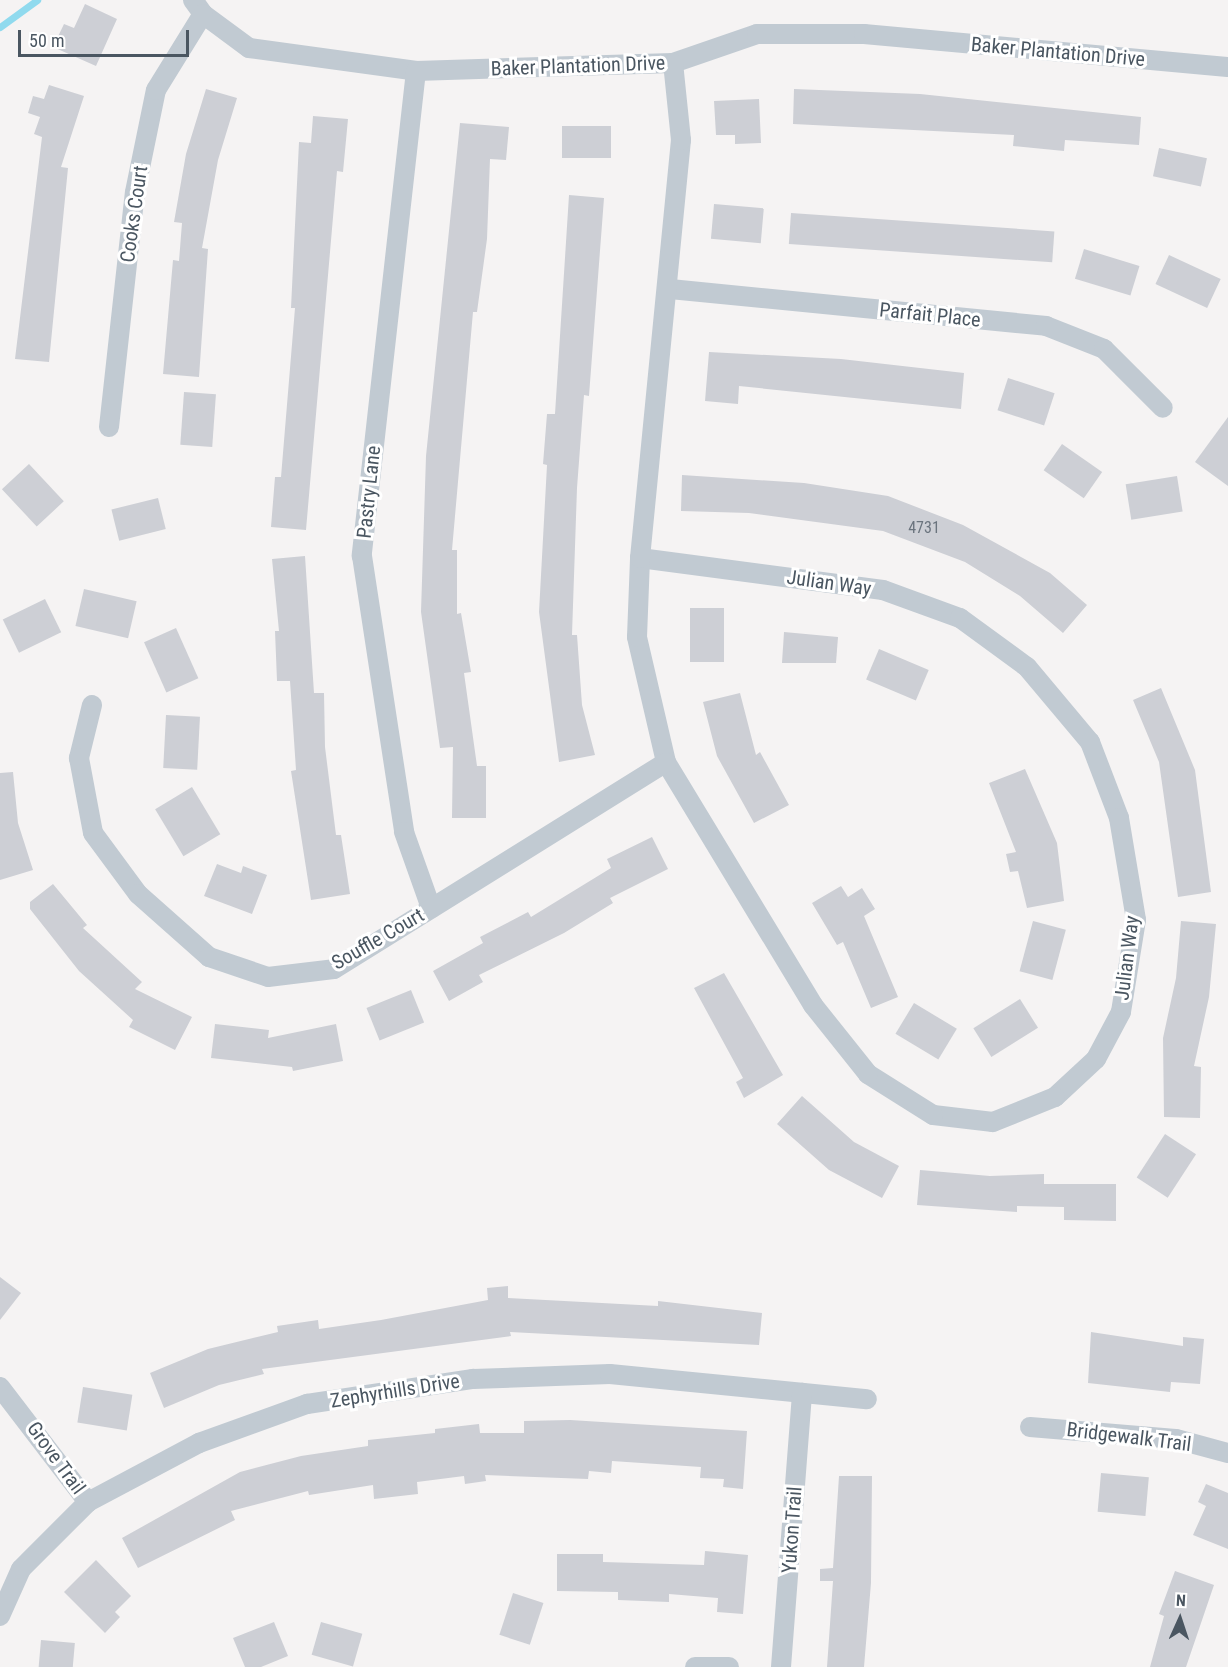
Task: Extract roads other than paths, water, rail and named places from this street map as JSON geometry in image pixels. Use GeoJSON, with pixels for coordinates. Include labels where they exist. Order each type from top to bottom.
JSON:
{"type":"FeatureCollection","features":[{"type":"Feature","properties":{"kind":"street","name":"Baker Plantation Drive"},"geometry":{"type":"LineString","coordinates":[[198,7],[249,48],[416,71],[673,63],[757,34],[864,34],[1228,67]]}},
{"type":"Feature","properties":{"kind":"street","name":"Cooks Court"},"geometry":{"type":"LineString","coordinates":[[109,427],[135,192],[156,90],[198,7]]}},
{"type":"Feature","properties":{"kind":"street","name":"Julian Way"},"geometry":{"type":"LineString","coordinates":[[640,558],[883,590],[960,618],[1027,667],[1090,742],[1119,818],[1136,920],[1121,1012],[1096,1059],[1054,1097],[993,1122],[933,1115],[868,1074],[813,1005],[666,762],[637,637],[640,558],[670,289],[681,140],[673,63]]}},
{"type":"Feature","properties":{"kind":"street","name":"Pastry Lane"},"geometry":{"type":"LineString","coordinates":[[416,71],[362,556],[404,832],[431,908]]}},
{"type":"Feature","properties":{"kind":"street","name":"Parfait Place"},"geometry":{"type":"LineString","coordinates":[[670,289],[1046,326],[1104,349],[1162,408]]}},
{"type":"Feature","properties":{"kind":"street","name":"Souffle Court"},"geometry":{"type":"LineString","coordinates":[[92,705],[79,758],[93,833],[138,894],[209,957],[268,977],[334,969],[666,762]]}},
{"type":"Feature","properties":{"kind":"street","name":"Zephyrhills Drive"},"geometry":{"type":"LineString","coordinates":[[0,1616],[21,1569],[88,1502],[199,1443],[307,1404],[461,1380],[610,1374],[867,1399]]}},
{"type":"Feature","properties":{"kind":"street","name":"Grove Trail"},"geometry":{"type":"LineString","coordinates":[[0,1387],[88,1502]]}},
{"type":"Feature","properties":{"kind":"street","name":"Yukon Trail"},"geometry":{"type":"LineString","coordinates":[[781,1667],[802,1393]]}},
{"type":"Feature","properties":{"kind":"street","name":"Bridgewalk Trail"},"geometry":{"type":"LineString","coordinates":[[1030,1428],[1176,1439],[1228,1453]]}},
{"type":"Feature","properties":{"kind":"street"},"geometry":{"type":"LineString","coordinates":[[695,1667],[729,1667]]}},
{"type":"Feature","properties":{"kind":"waterway"},"geometry":{"type":"LineString","coordinates":[[0,27],[37,0]]}}]}
